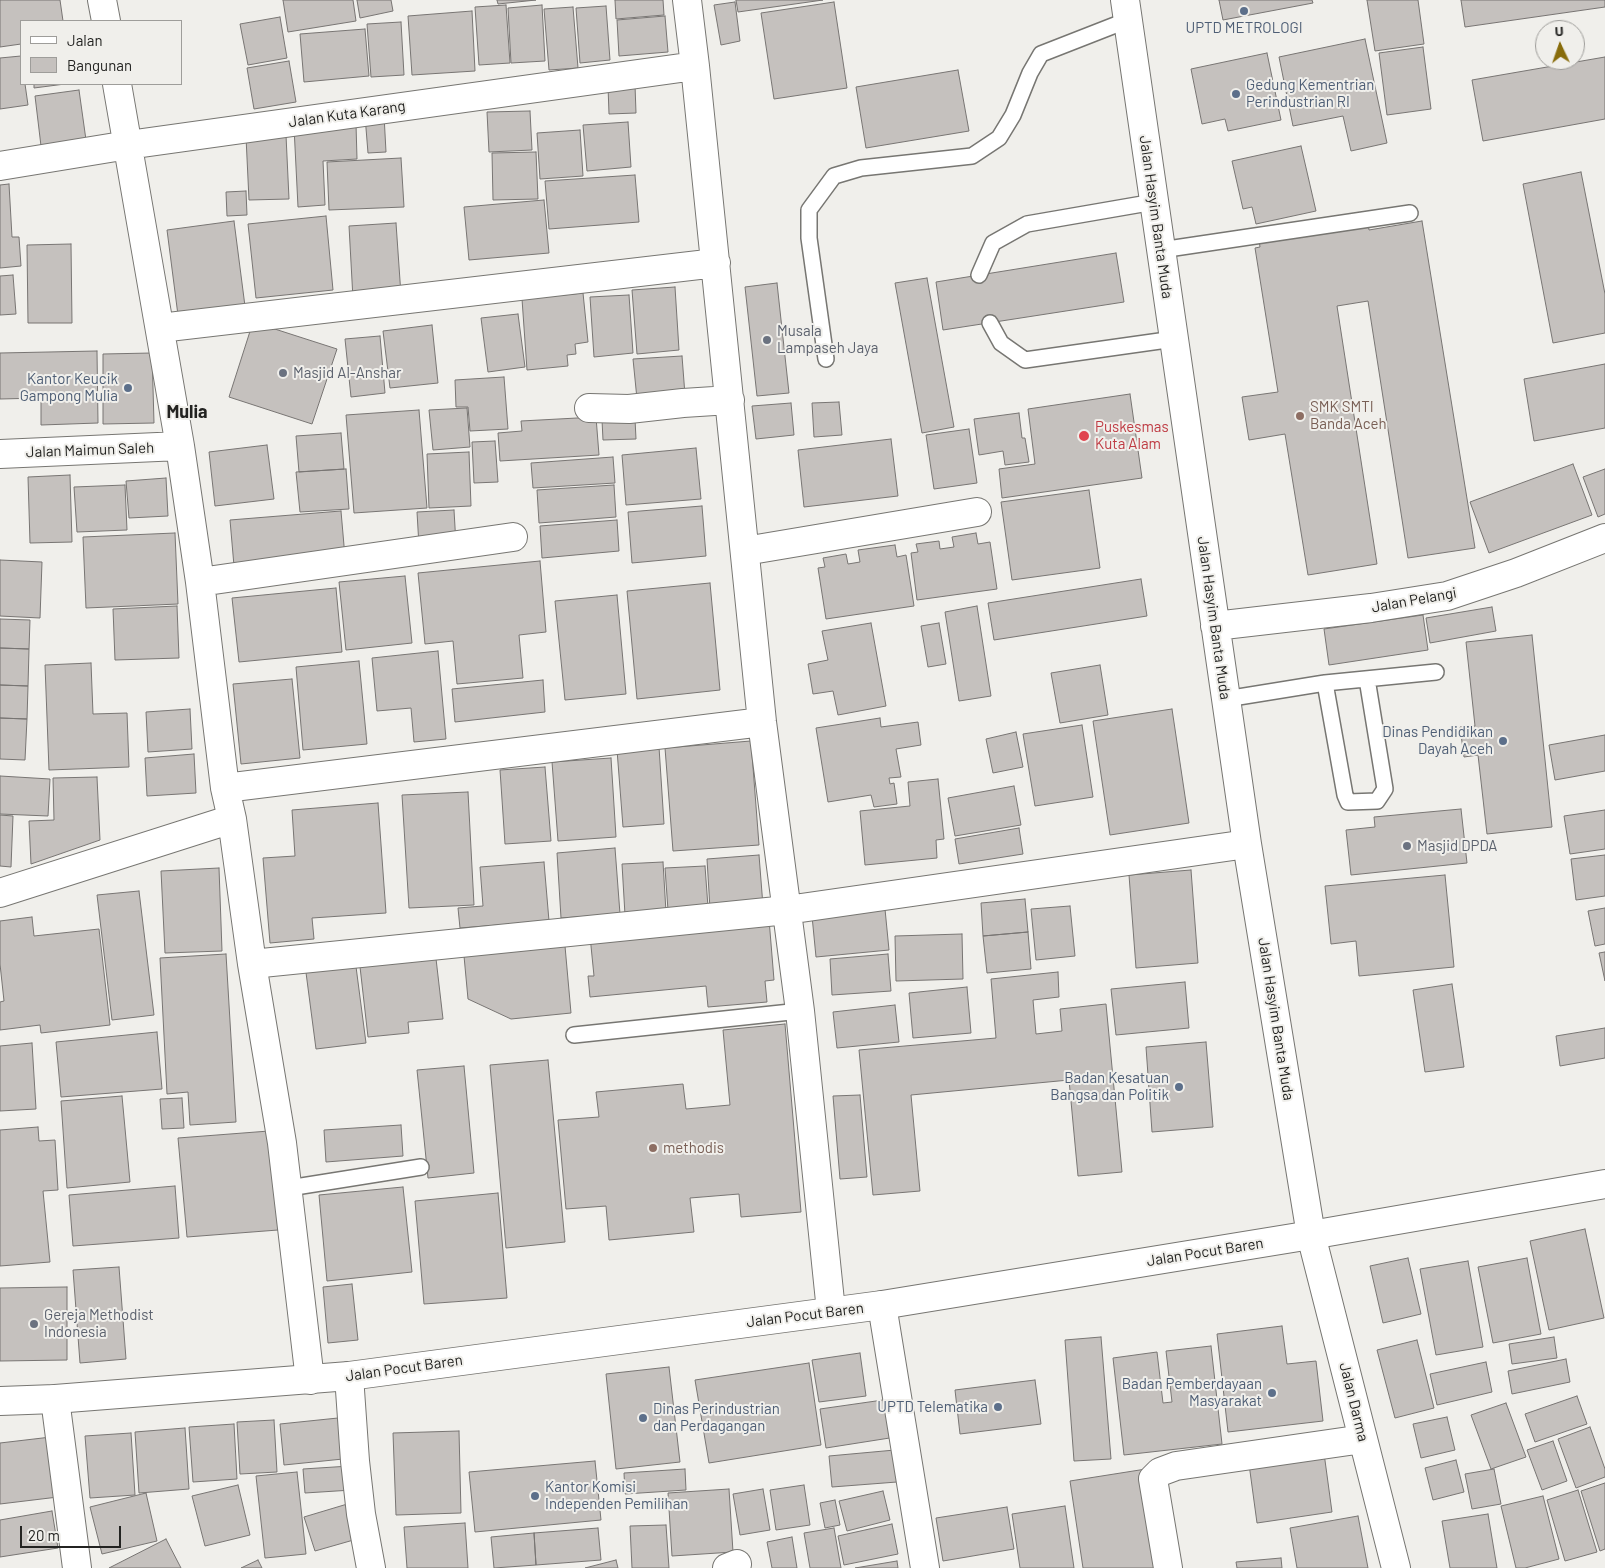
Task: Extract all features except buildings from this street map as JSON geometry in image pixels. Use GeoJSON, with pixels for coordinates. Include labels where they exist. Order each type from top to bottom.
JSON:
{"type":"FeatureCollection","features":[{"type":"Feature","properties":{"kind":"street"},"geometry":{"type":"LineString","coordinates":[[102,0],[106,20]]}},
{"type":"Feature","properties":{"kind":"street"},"geometry":{"type":"LineString","coordinates":[[687,0],[716,264],[762,722],[800,1011],[831,1311]]}},
{"type":"Feature","properties":{"kind":"street","name":"Jalan Hasyim Banta Muda"},"geometry":{"type":"LineString","coordinates":[[1126,10],[1247,844],[1311,1235]]}},
{"type":"Feature","properties":{"kind":"street","name":"Jalan Kuta Karang"},"geometry":{"type":"LineString","coordinates":[[0,166],[128,145],[695,66]]}},
{"type":"Feature","properties":{"kind":"street"},"geometry":{"type":"LineString","coordinates":[[117,85],[180,446],[200,582],[225,788],[232,819],[252,964],[289,1188],[310,1380]]}},
{"type":"Feature","properties":{"kind":"street"},"geometry":{"type":"LineString","coordinates":[[160,328],[716,264]]}},
{"type":"Feature","properties":{"kind":"street"},"geometry":{"type":"LineString","coordinates":[[589,408],[629,410],[683,403],[730,400]]}},
{"type":"Feature","properties":{"kind":"street","name":"Jalan Maimun Saleh"},"geometry":{"type":"LineString","coordinates":[[0,454],[180,446]]}},
{"type":"Feature","properties":{"kind":"street"},"geometry":{"type":"LineString","coordinates":[[745,551],[977,512]]}},
{"type":"Feature","properties":{"kind":"street"},"geometry":{"type":"LineString","coordinates":[[200,582],[513,537]]}},
{"type":"Feature","properties":{"kind":"street","name":"Jalan Pelangi"},"geometry":{"type":"LineString","coordinates":[[1215,626],[1371,608],[1447,596],[1516,573],[1605,538]]}},
{"type":"Feature","properties":{"kind":"street"},"geometry":{"type":"LineString","coordinates":[[225,788],[762,722]]}},
{"type":"Feature","properties":{"kind":"street"},"geometry":{"type":"LineString","coordinates":[[0,892],[232,819]]}},
{"type":"Feature","properties":{"kind":"street"},"geometry":{"type":"LineString","coordinates":[[252,964],[787,910],[1247,844]]}},
{"type":"Feature","properties":{"kind":"street","name":"Jalan Pocut Baren"},"geometry":{"type":"LineString","coordinates":[[0,1401],[56,1399],[350,1376],[882,1305],[1311,1235],[1605,1184]]}},
{"type":"Feature","properties":{"kind":"street","name":"Jalan Darma"},"geometry":{"type":"LineString","coordinates":[[1311,1235],[1396,1568]]}},
{"type":"Feature","properties":{"kind":"street"},"geometry":{"type":"LineString","coordinates":[[882,1305],[926,1568]]}},
{"type":"Feature","properties":{"kind":"street"},"geometry":{"type":"LineString","coordinates":[[350,1376],[356,1470],[361,1514],[371,1568]]}},
{"type":"Feature","properties":{"kind":"street"},"geometry":{"type":"LineString","coordinates":[[56,1399],[77,1568]]}},
{"type":"Feature","properties":{"kind":"street"},"geometry":{"type":"LineString","coordinates":[[1168,1568],[1152,1480],[1160,1472],[1176,1466],[1363,1439]]}},
{"type":"Feature","properties":{"kind":"lane"},"geometry":{"type":"LineString","coordinates":[[826,360],[808,238],[809,210],[834,176],[861,168],[972,156],[999,138],[1013,115],[1030,73],[1041,54],[1126,10]]}},
{"type":"Feature","properties":{"kind":"lane"},"geometry":{"type":"LineString","coordinates":[[979,275],[993,243],[1027,224],[1154,202]]}},
{"type":"Feature","properties":{"kind":"lane"},"geometry":{"type":"LineString","coordinates":[[1161,250],[1410,212]]}},
{"type":"Feature","properties":{"kind":"lane"},"geometry":{"type":"LineString","coordinates":[[990,323],[1000,343],[1025,360],[1174,339]]}},
{"type":"Feature","properties":{"kind":"lane"},"geometry":{"type":"LineString","coordinates":[[1226,698],[1325,683],[1436,672]]}},
{"type":"Feature","properties":{"kind":"lane"},"geometry":{"type":"LineString","coordinates":[[1325,683],[1345,795],[1348,802],[1378,801],[1385,789],[1367,679]]}},
{"type":"Feature","properties":{"kind":"lane"},"geometry":{"type":"LineString","coordinates":[[574,1035],[800,1011]]}},
{"type":"Feature","properties":{"kind":"lane"},"geometry":{"type":"LineString","coordinates":[[289,1188],[421,1167]]}},
{"type":"Feature","properties":{"kind":"place","name":"UPTD METROLOGI"},"geometry":{"type":"Point","coordinates":[1244,11]}},
{"type":"Feature","properties":{"kind":"place","name":"Gedung Kementrian Perindustrian RI"},"geometry":{"type":"Point","coordinates":[1236,94]}},
{"type":"Feature","properties":{"kind":"place","name":"Musala Lampaseh Jaya"},"geometry":{"type":"Point","coordinates":[767,340]}},
{"type":"Feature","properties":{"kind":"place","name":"Masjid Al-Anshar"},"geometry":{"type":"Point","coordinates":[283,373]}},
{"type":"Feature","properties":{"kind":"place","name":"Kantor Keucik Gampong Mulia"},"geometry":{"type":"Point","coordinates":[128,388]}},
{"type":"Feature","properties":{"kind":"place","name":"SMK SMTI Banda Aceh"},"geometry":{"type":"Point","coordinates":[1300,416]}},
{"type":"Feature","properties":{"kind":"place","name":"Puskesmas Kuta Alam"},"geometry":{"type":"Point","coordinates":[1084,436]}},
{"type":"Feature","properties":{"kind":"place","name":"Dinas Pendidikan Dayah Aceh"},"geometry":{"type":"Point","coordinates":[1503,741]}},
{"type":"Feature","properties":{"kind":"place","name":"Masjid DPDA"},"geometry":{"type":"Point","coordinates":[1407,846]}},
{"type":"Feature","properties":{"kind":"place","name":"Badan Kesatuan Bangsa dan Politik"},"geometry":{"type":"Point","coordinates":[1179,1087]}},
{"type":"Feature","properties":{"kind":"place","name":"methodis"},"geometry":{"type":"Point","coordinates":[653,1148]}},
{"type":"Feature","properties":{"kind":"place","name":"Gereja Methodist Indonesia"},"geometry":{"type":"Point","coordinates":[34,1324]}},
{"type":"Feature","properties":{"kind":"place","name":"Badan Pemberdayaan Masyarakat"},"geometry":{"type":"Point","coordinates":[1272,1393]}},
{"type":"Feature","properties":{"kind":"place","name":"UPTD Telematika"},"geometry":{"type":"Point","coordinates":[998,1407]}},
{"type":"Feature","properties":{"kind":"place","name":"Dinas Perindustrian dan Perdagangan"},"geometry":{"type":"Point","coordinates":[643,1418]}},
{"type":"Feature","properties":{"kind":"place","name":"Kantor Komisi Independen Pemilihan"},"geometry":{"type":"Point","coordinates":[535,1496]}},
{"type":"Feature","properties":{"kind":"district","name":"Mulia"},"geometry":{"type":"Point","coordinates":[187,412]}}]}
